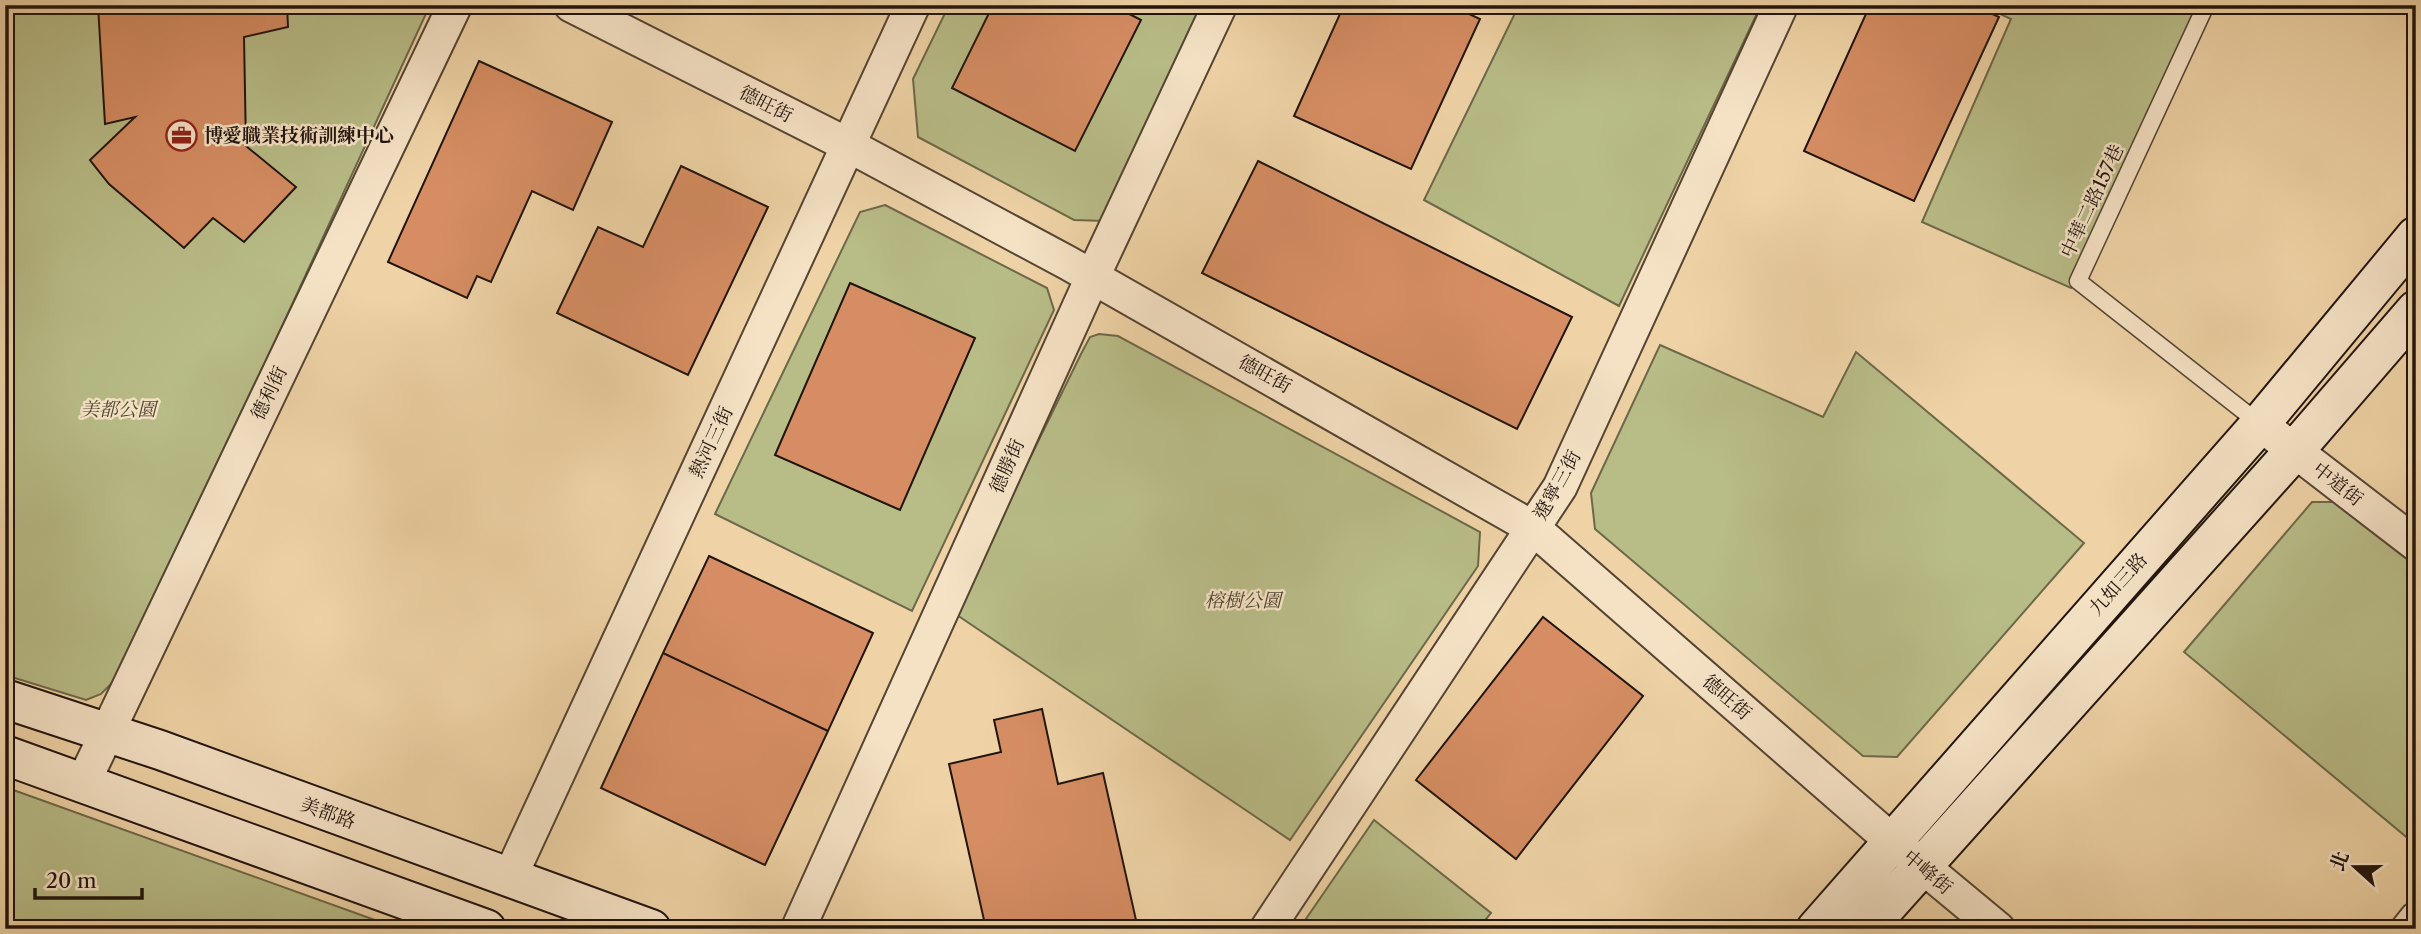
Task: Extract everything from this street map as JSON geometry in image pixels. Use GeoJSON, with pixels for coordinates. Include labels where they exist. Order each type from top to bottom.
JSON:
{"type":"FeatureCollection","features":[{"type":"Feature","properties":{"kind":"street","name":"德利街"},"geometry":{"type":"LineString","coordinates":[[84,781],[455,5]]}},
{"type":"Feature","properties":{"kind":"street","name":"德旺街"},"geometry":{"type":"LineString","coordinates":[[571,5],[848,145],[1093,276],[1533,528],[1892,841]]}},
{"type":"Feature","properties":{"kind":"street","name":"熱河三街"},"geometry":{"type":"LineString","coordinates":[[509,879],[913,5]]}},
{"type":"Feature","properties":{"kind":"street","name":"德勝街"},"geometry":{"type":"LineString","coordinates":[[798,929],[1093,276],[1220,5]]}},
{"type":"Feature","properties":{"kind":"street","name":"遼寧三街"},"geometry":{"type":"LineString","coordinates":[[1267,929],[1563,479],[1781,5]]}},
{"type":"Feature","properties":{"kind":"street","name":"九如三路"},"geometry":{"type":"LineString","coordinates":[[1816,929],[2260,424],[2416,236]]}},
{"type":"Feature","properties":{"kind":"street"},"geometry":{"type":"LineString","coordinates":[[1866,929],[2295,450],[2416,310]]}},
{"type":"Feature","properties":{"kind":"street","name":"中道街"},"geometry":{"type":"LineString","coordinates":[[2260,424],[2416,544]]}},
{"type":"Feature","properties":{"kind":"street","name":"美都路"},"geometry":{"type":"LineString","coordinates":[[5,699],[160,750],[651,929]]}},
{"type":"Feature","properties":{"kind":"street"},"geometry":{"type":"LineString","coordinates":[[5,755],[84,781],[486,929]]}},
{"type":"Feature","properties":{"kind":"street","name":"中峰街"},"geometry":{"type":"LineString","coordinates":[[1892,841],[1998,929]]}},
{"type":"Feature","properties":{"kind":"street"},"geometry":{"type":"LineString","coordinates":[[2408,929],[2416,919]]}},
{"type":"Feature","properties":{"kind":"lane","name":"中華二路157巷"},"geometry":{"type":"LineString","coordinates":[[2206,5],[2078,281],[2260,424]]}},
{"type":"Feature","properties":{"kind":"green space","name":"美都公園"},"geometry":{"type":"Polygon","coordinates":[[[5,5],[430,5],[272,348],[112,683],[101,694],[86,700],[5,675],[5,5]]]}},
{"type":"Feature","properties":{"kind":"green space"},"geometry":{"type":"Polygon","coordinates":[[[949,5],[1208,5],[1105,221],[1074,220],[918,137],[913,79],[949,5]]]}},
{"type":"Feature","properties":{"kind":"green space"},"geometry":{"type":"Polygon","coordinates":[[[1519,5],[1761,5],[1619,306],[1424,200],[1519,5]]]}},
{"type":"Feature","properties":{"kind":"green space"},"geometry":{"type":"Polygon","coordinates":[[[1981,5],[2201,5],[2071,288],[1922,222],[2011,19],[1981,5]]]}},
{"type":"Feature","properties":{"kind":"green space"},"geometry":{"type":"Polygon","coordinates":[[[885,205],[1047,288],[1054,310],[912,611],[715,514],[860,212],[885,205]]]}},
{"type":"Feature","properties":{"kind":"green space","name":"榕樹公園"},"geometry":{"type":"Polygon","coordinates":[[[1099,334],[1118,336],[1480,532],[1478,566],[1290,840],[954,613],[1081,354],[1090,337],[1099,334]]]}},
{"type":"Feature","properties":{"kind":"green space"},"geometry":{"type":"Polygon","coordinates":[[[1660,345],[1823,417],[1856,352],[2084,543],[1897,757],[1863,756],[1595,529],[1591,493],[1660,345]]]}},
{"type":"Feature","properties":{"kind":"green space"},"geometry":{"type":"Polygon","coordinates":[[[2312,502],[2340,502],[2416,562],[2416,845],[2184,652],[2312,502]]]}},
{"type":"Feature","properties":{"kind":"green space"},"geometry":{"type":"Polygon","coordinates":[[[5,787],[400,929],[5,929],[5,787]]]}},
{"type":"Feature","properties":{"kind":"green space"},"geometry":{"type":"Polygon","coordinates":[[[1374,820],[1491,913],[1478,929],[1299,929],[1374,820]]]}},
{"type":"Feature","properties":{"kind":"building","name":"博愛職業技術訓練中心"},"geometry":{"type":"Polygon","coordinates":[[[98,5],[287,5],[288,27],[244,37],[246,146],[296,187],[244,242],[213,218],[184,248],[109,184],[90,160],[135,117],[105,124],[98,5]]]}},
{"type":"Feature","properties":{"kind":"building"},"geometry":{"type":"Polygon","coordinates":[[[993,5],[1112,5],[1141,20],[1075,151],[952,88],[993,5]]]}},
{"type":"Feature","properties":{"kind":"building"},"geometry":{"type":"Polygon","coordinates":[[[1344,5],[1450,5],[1480,19],[1411,169],[1294,116],[1344,5]]]}},
{"type":"Feature","properties":{"kind":"building"},"geometry":{"type":"Polygon","coordinates":[[[1870,5],[1973,5],[1999,17],[1914,201],[1804,151],[1870,5]]]}},
{"type":"Feature","properties":{"kind":"building"},"geometry":{"type":"Polygon","coordinates":[[[479,61],[612,122],[573,210],[532,191],[491,282],[477,276],[467,298],[388,262],[479,61]]]}},
{"type":"Feature","properties":{"kind":"building"},"geometry":{"type":"Polygon","coordinates":[[[1258,161],[1572,317],[1517,429],[1202,273],[1258,161]]]}},
{"type":"Feature","properties":{"kind":"building"},"geometry":{"type":"Polygon","coordinates":[[[681,166],[768,207],[688,375],[557,313],[598,227],[643,247],[681,166]]]}},
{"type":"Feature","properties":{"kind":"building"},"geometry":{"type":"Polygon","coordinates":[[[850,283],[975,338],[900,510],[775,455],[850,283]]]}},
{"type":"Feature","properties":{"kind":"building"},"geometry":{"type":"Polygon","coordinates":[[[709,556],[873,633],[828,731],[663,653],[709,556]]]}},
{"type":"Feature","properties":{"kind":"building"},"geometry":{"type":"Polygon","coordinates":[[[1543,617],[1643,696],[1516,859],[1416,780],[1543,617]]]}},
{"type":"Feature","properties":{"kind":"building"},"geometry":{"type":"Polygon","coordinates":[[[663,653],[828,731],[765,865],[601,788],[663,653]]]}},
{"type":"Feature","properties":{"kind":"building"},"geometry":{"type":"Polygon","coordinates":[[[1042,709],[1058,784],[1103,773],[1138,929],[986,929],[949,764],[1001,752],[994,720],[1042,709]]]}},
{"type":"Feature","properties":{"kind":"place","name":"博愛職業技術訓練中心"},"geometry":{"type":"Point","coordinates":[181,135]}}]}
